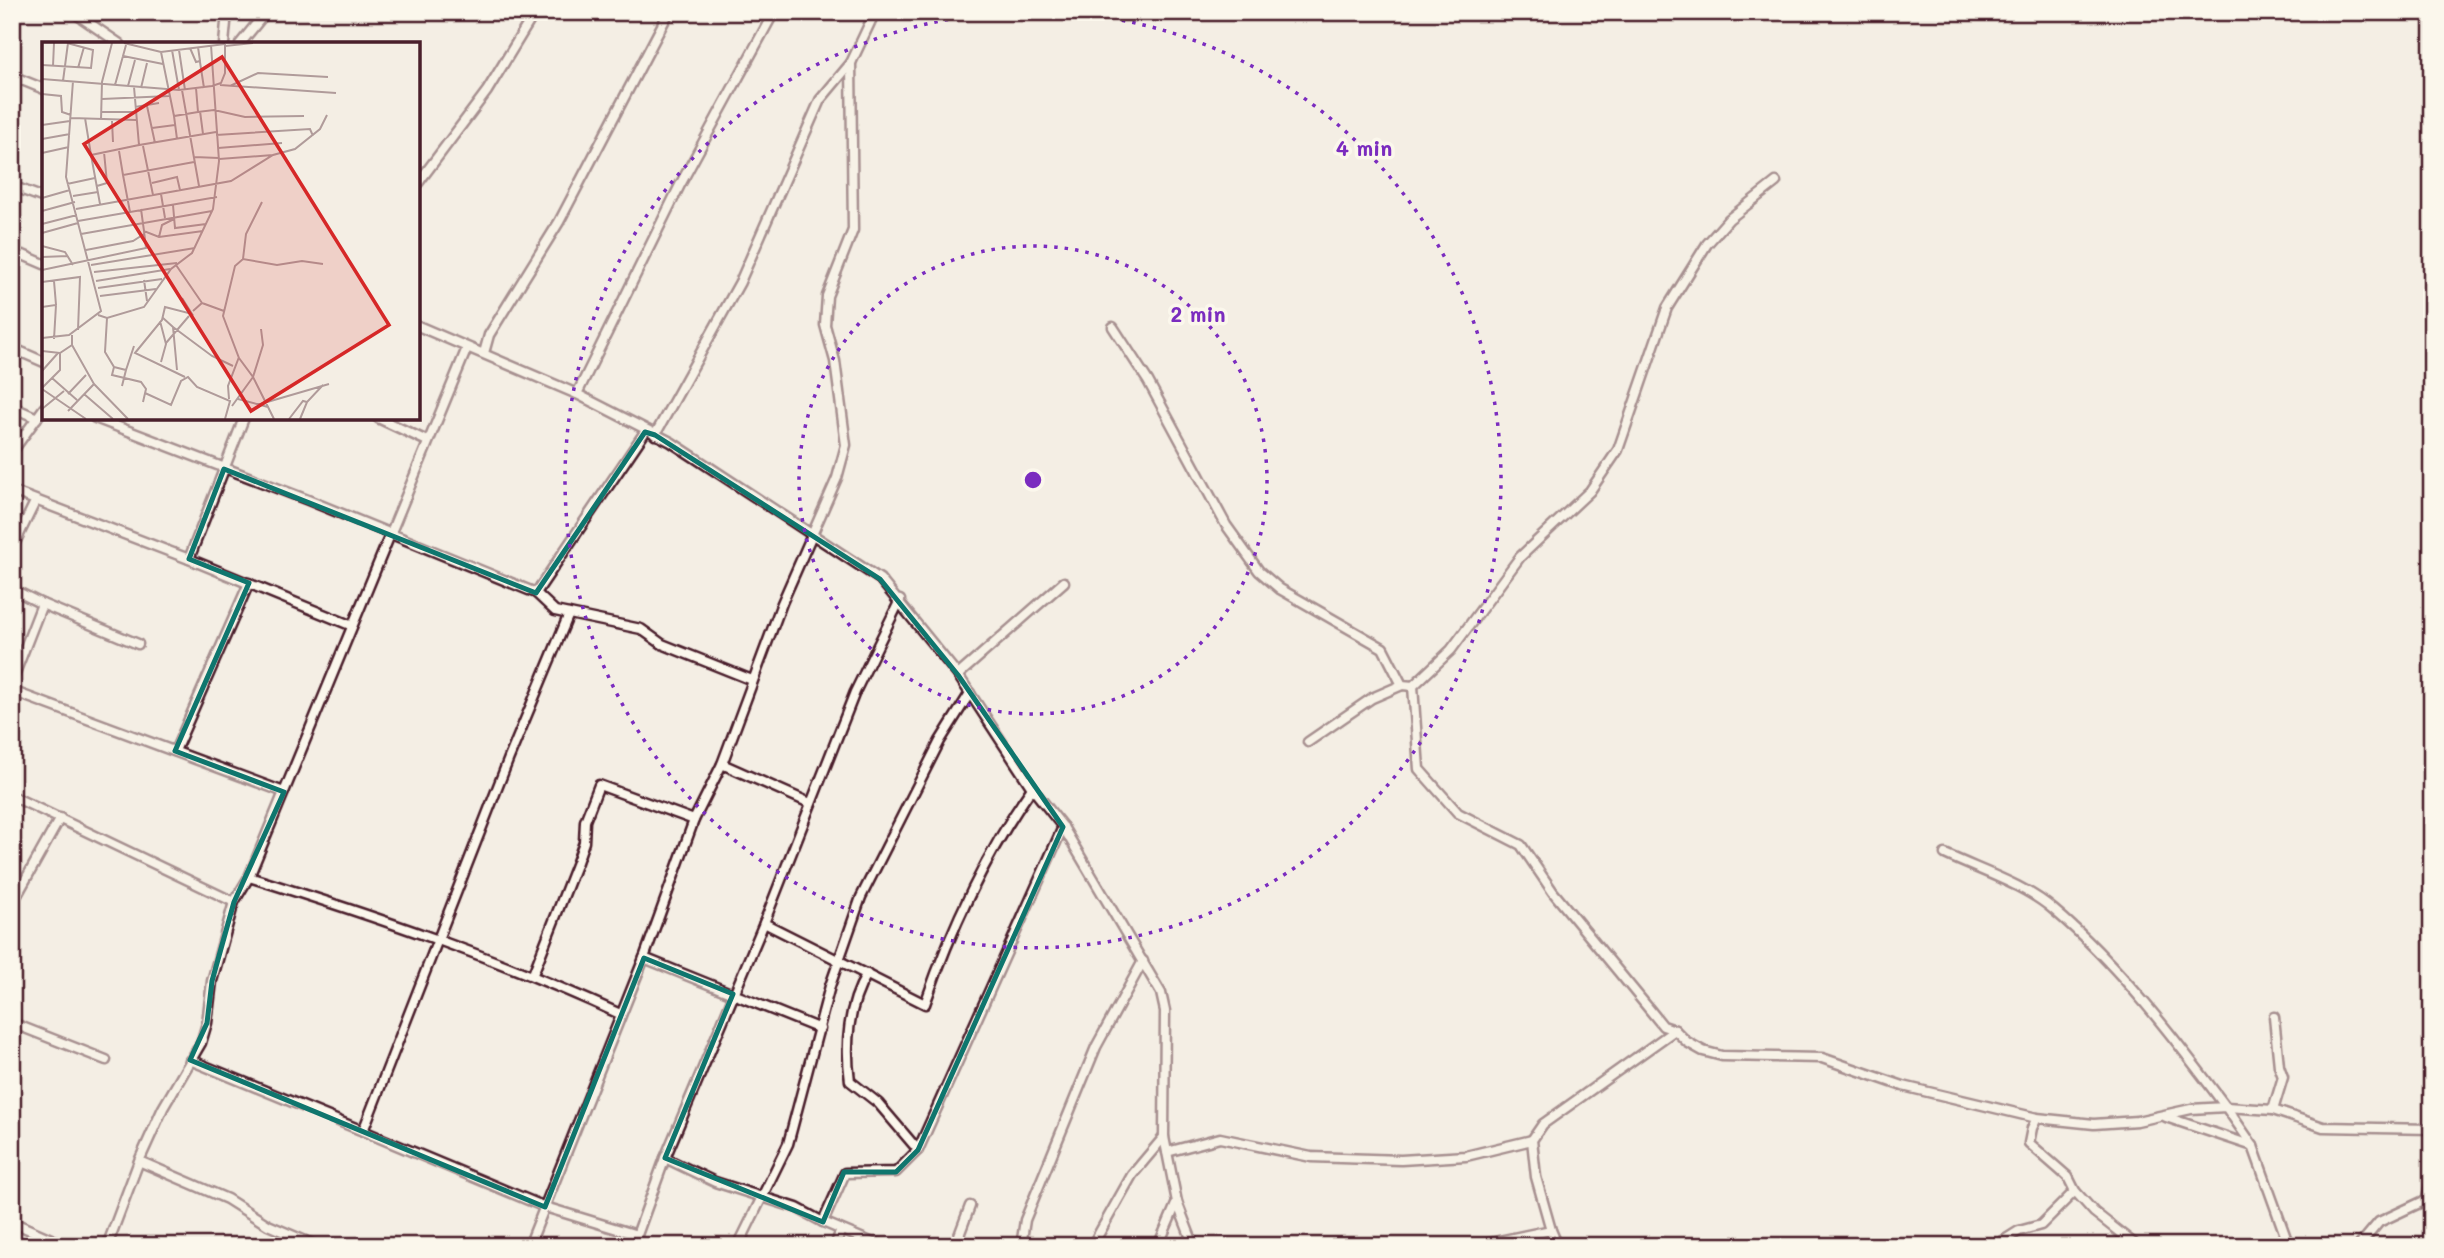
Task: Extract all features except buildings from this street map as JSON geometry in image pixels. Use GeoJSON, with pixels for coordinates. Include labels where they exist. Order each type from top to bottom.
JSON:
{"type":"FeatureCollection","features":[{"type":"Feature","properties":{"kind":"street"},"geometry":{"type":"LineString","coordinates":[[73,12],[117,42]]}},
{"type":"Feature","properties":{"kind":"street"},"geometry":{"type":"LineString","coordinates":[[224,42],[227,12]]}},
{"type":"Feature","properties":{"kind":"street"},"geometry":{"type":"LineString","coordinates":[[242,42],[266,12]]}},
{"type":"Feature","properties":{"kind":"street"},"geometry":{"type":"LineString","coordinates":[[420,180],[487,91],[535,12]]}},
{"type":"Feature","properties":{"kind":"street"},"geometry":{"type":"LineString","coordinates":[[484,353],[493,327],[527,278],[559,222],[669,12]]}},
{"type":"Feature","properties":{"kind":"street"},"geometry":{"type":"LineString","coordinates":[[577,394],[680,185],[774,12]]}},
{"type":"Feature","properties":{"kind":"street"},"geometry":{"type":"LineString","coordinates":[[655,435],[740,282],[821,100],[851,63],[875,12]]}},
{"type":"Feature","properties":{"kind":"street"},"geometry":{"type":"LineString","coordinates":[[529,1246],[644,958],[694,820],[722,764],[752,680],[837,478],[846,445],[835,361],[825,325],[827,296],[853,230],[851,63]]}},
{"type":"Feature","properties":{"kind":"street"},"geometry":{"type":"LineString","coordinates":[[12,76],[42,88]]}},
{"type":"Feature","properties":{"kind":"street"},"geometry":{"type":"LineString","coordinates":[[1308,742],[1372,698],[1402,685],[1413,686],[1451,650],[1520,557],[1590,491],[1618,450],[1667,308],[1707,244],[1729,219],[1776,182]]}},
{"type":"Feature","properties":{"kind":"street"},"geometry":{"type":"LineString","coordinates":[[12,186],[42,197]]}},
{"type":"Feature","properties":{"kind":"street"},"geometry":{"type":"LineString","coordinates":[[23,255],[42,263]]}},
{"type":"Feature","properties":{"kind":"street"},"geometry":{"type":"LineString","coordinates":[[420,327],[577,394],[655,435],[747,489],[811,536],[880,579],[900,600],[958,675],[1032,788],[1063,827],[1161,993],[1165,1011],[1164,1137],[1177,1202],[1194,1246]]}},
{"type":"Feature","properties":{"kind":"street"},"geometry":{"type":"LineString","coordinates":[[1113,327],[1148,381],[1226,525],[1259,570],[1280,589],[1383,649],[1402,685]]}},
{"type":"Feature","properties":{"kind":"street"},"geometry":{"type":"LineString","coordinates":[[12,348],[42,361]]}},
{"type":"Feature","properties":{"kind":"street"},"geometry":{"type":"LineString","coordinates":[[107,1246],[139,1161],[201,1042],[207,1023],[212,981],[234,902],[249,877],[467,348]]}},
{"type":"Feature","properties":{"kind":"street"},"geometry":{"type":"LineString","coordinates":[[12,407],[37,418]]}},
{"type":"Feature","properties":{"kind":"street"},"geometry":{"type":"LineString","coordinates":[[12,452],[42,411]]}},
{"type":"Feature","properties":{"kind":"street"},"geometry":{"type":"LineString","coordinates":[[100,420],[536,593],[555,611],[641,629],[662,644],[752,680]]}},
{"type":"Feature","properties":{"kind":"street"},"geometry":{"type":"LineString","coordinates":[[189,559],[243,420]]}},
{"type":"Feature","properties":{"kind":"street"},"geometry":{"type":"LineString","coordinates":[[382,420],[427,441]]}},
{"type":"Feature","properties":{"kind":"street"},"geometry":{"type":"LineString","coordinates":[[536,593],[645,432]]}},
{"type":"Feature","properties":{"kind":"street"},"geometry":{"type":"LineString","coordinates":[[12,491],[351,625]]}},
{"type":"Feature","properties":{"kind":"street"},"geometry":{"type":"LineString","coordinates":[[12,549],[35,502]]}},
{"type":"Feature","properties":{"kind":"street"},"geometry":{"type":"LineString","coordinates":[[958,675],[1064,582]]}},
{"type":"Feature","properties":{"kind":"street"},"geometry":{"type":"LineString","coordinates":[[175,751],[248,583]]}},
{"type":"Feature","properties":{"kind":"street"},"geometry":{"type":"LineString","coordinates":[[12,589],[138,644]]}},
{"type":"Feature","properties":{"kind":"street"},"geometry":{"type":"LineString","coordinates":[[633,1246],[664,1157],[764,923],[855,692],[900,600]]}},
{"type":"Feature","properties":{"kind":"street"},"geometry":{"type":"LineString","coordinates":[[12,681],[42,604]]}},
{"type":"Feature","properties":{"kind":"street"},"geometry":{"type":"LineString","coordinates":[[363,1131],[509,758],[569,614]]}},
{"type":"Feature","properties":{"kind":"street"},"geometry":{"type":"LineString","coordinates":[[1413,686],[1416,756],[1419,769],[1431,785],[1458,813],[1521,845],[1553,892],[1663,1026],[1675,1030],[1687,1042],[1722,1056],[1822,1058],[1903,1086],[2037,1118],[2094,1124],[2166,1117],[2191,1109],[2226,1107],[2273,1110],[2323,1127],[2432,1129]]}},
{"type":"Feature","properties":{"kind":"street"},"geometry":{"type":"LineString","coordinates":[[12,691],[284,792]]}},
{"type":"Feature","properties":{"kind":"street"},"geometry":{"type":"LineString","coordinates":[[738,1246],[788,1144],[838,960],[861,897],[940,741],[970,693]]}},
{"type":"Feature","properties":{"kind":"street"},"geometry":{"type":"LineString","coordinates":[[722,764],[810,803]]}},
{"type":"Feature","properties":{"kind":"street"},"geometry":{"type":"LineString","coordinates":[[533,974],[578,862],[585,821],[599,785],[694,820]]}},
{"type":"Feature","properties":{"kind":"street"},"geometry":{"type":"LineString","coordinates":[[764,923],[925,1004],[956,921],[978,875],[1000,834],[1032,788]]}},
{"type":"Feature","properties":{"kind":"street"},"geometry":{"type":"LineString","coordinates":[[12,796],[234,902]]}},
{"type":"Feature","properties":{"kind":"street"},"geometry":{"type":"LineString","coordinates":[[12,904],[60,818]]}},
{"type":"Feature","properties":{"kind":"street"},"geometry":{"type":"LineString","coordinates":[[823,1222],[845,1173],[896,1172],[918,1150],[1063,827]]}},
{"type":"Feature","properties":{"kind":"street"},"geometry":{"type":"LineString","coordinates":[[1945,854],[2021,889],[2053,909],[2173,1036],[2253,1146],[2290,1246]]}},
{"type":"Feature","properties":{"kind":"street"},"geometry":{"type":"LineString","coordinates":[[249,877],[343,906],[533,974],[620,1014]]}},
{"type":"Feature","properties":{"kind":"street"},"geometry":{"type":"LineString","coordinates":[[644,958],[820,1029]]}},
{"type":"Feature","properties":{"kind":"street"},"geometry":{"type":"LineString","coordinates":[[1021,1246],[1026,1220],[1096,1047],[1143,961]]}},
{"type":"Feature","properties":{"kind":"street"},"geometry":{"type":"LineString","coordinates":[[867,974],[857,991],[850,1022],[850,1081],[878,1103],[918,1150]]}},
{"type":"Feature","properties":{"kind":"street"},"geometry":{"type":"LineString","coordinates":[[2273,1110],[2283,1077],[2274,1017]]}},
{"type":"Feature","properties":{"kind":"street"},"geometry":{"type":"LineString","coordinates":[[12,1023],[106,1060]]}},
{"type":"Feature","properties":{"kind":"street"},"geometry":{"type":"LineString","coordinates":[[1167,1152],[1220,1138],[1311,1157],[1401,1160],[1466,1156],[1532,1140],[1544,1124],[1675,1030]]}},
{"type":"Feature","properties":{"kind":"street"},"geometry":{"type":"LineString","coordinates":[[190,1060],[545,1207],[637,1235]]}},
{"type":"Feature","properties":{"kind":"street"},"geometry":{"type":"LineString","coordinates":[[2166,1117],[2253,1146]]}},
{"type":"Feature","properties":{"kind":"street"},"geometry":{"type":"LineString","coordinates":[[2037,1118],[2029,1143],[2068,1177],[2075,1191],[2105,1222],[2137,1246]]}},
{"type":"Feature","properties":{"kind":"street"},"geometry":{"type":"LineString","coordinates":[[1092,1246],[1132,1175],[1164,1137]]}},
{"type":"Feature","properties":{"kind":"street"},"geometry":{"type":"LineString","coordinates":[[1532,1140],[1536,1177],[1558,1246]]}},
{"type":"Feature","properties":{"kind":"street"},"geometry":{"type":"LineString","coordinates":[[664,1157],[715,1182],[763,1196],[873,1243],[892,1246]]}},
{"type":"Feature","properties":{"kind":"street"},"geometry":{"type":"LineString","coordinates":[[139,1161],[227,1199],[268,1225],[317,1246]]}},
{"type":"Feature","properties":{"kind":"street"},"geometry":{"type":"LineString","coordinates":[[2360,1246],[2379,1222],[2429,1196],[2432,1177]]}},
{"type":"Feature","properties":{"kind":"street"},"geometry":{"type":"LineString","coordinates":[[1995,1246],[2020,1231],[2041,1225],[2075,1191]]}},
{"type":"Feature","properties":{"kind":"street"},"geometry":{"type":"LineString","coordinates":[[1158,1246],[1177,1202]]}},
{"type":"Feature","properties":{"kind":"street"},"geometry":{"type":"LineString","coordinates":[[955,1246],[970,1206]]}},
{"type":"Feature","properties":{"kind":"street"},"geometry":{"type":"LineString","coordinates":[[12,1222],[67,1246]]}},
{"type":"Feature","properties":{"kind":"street"},"geometry":{"type":"LineString","coordinates":[[835,1246],[841,1230]]}},
{"type":"Feature","properties":{"kind":"street"},"geometry":{"type":"LineString","coordinates":[[1475,1246],[1551,1230]]}},
{"type":"Feature","properties":{"kind":"highlighted area"},"geometry":{"type":"Polygon","coordinates":[[[645,432],[655,435],[880,579],[958,675],[1063,827],[918,1150],[896,1172],[844,1172],[823,1222],[665,1158],[733,994],[644,958],[545,1207],[190,1060],[207,1023],[212,981],[234,902],[284,792],[175,751],[249,583],[189,559],[224,469],[536,593],[645,432]]]}}]}
